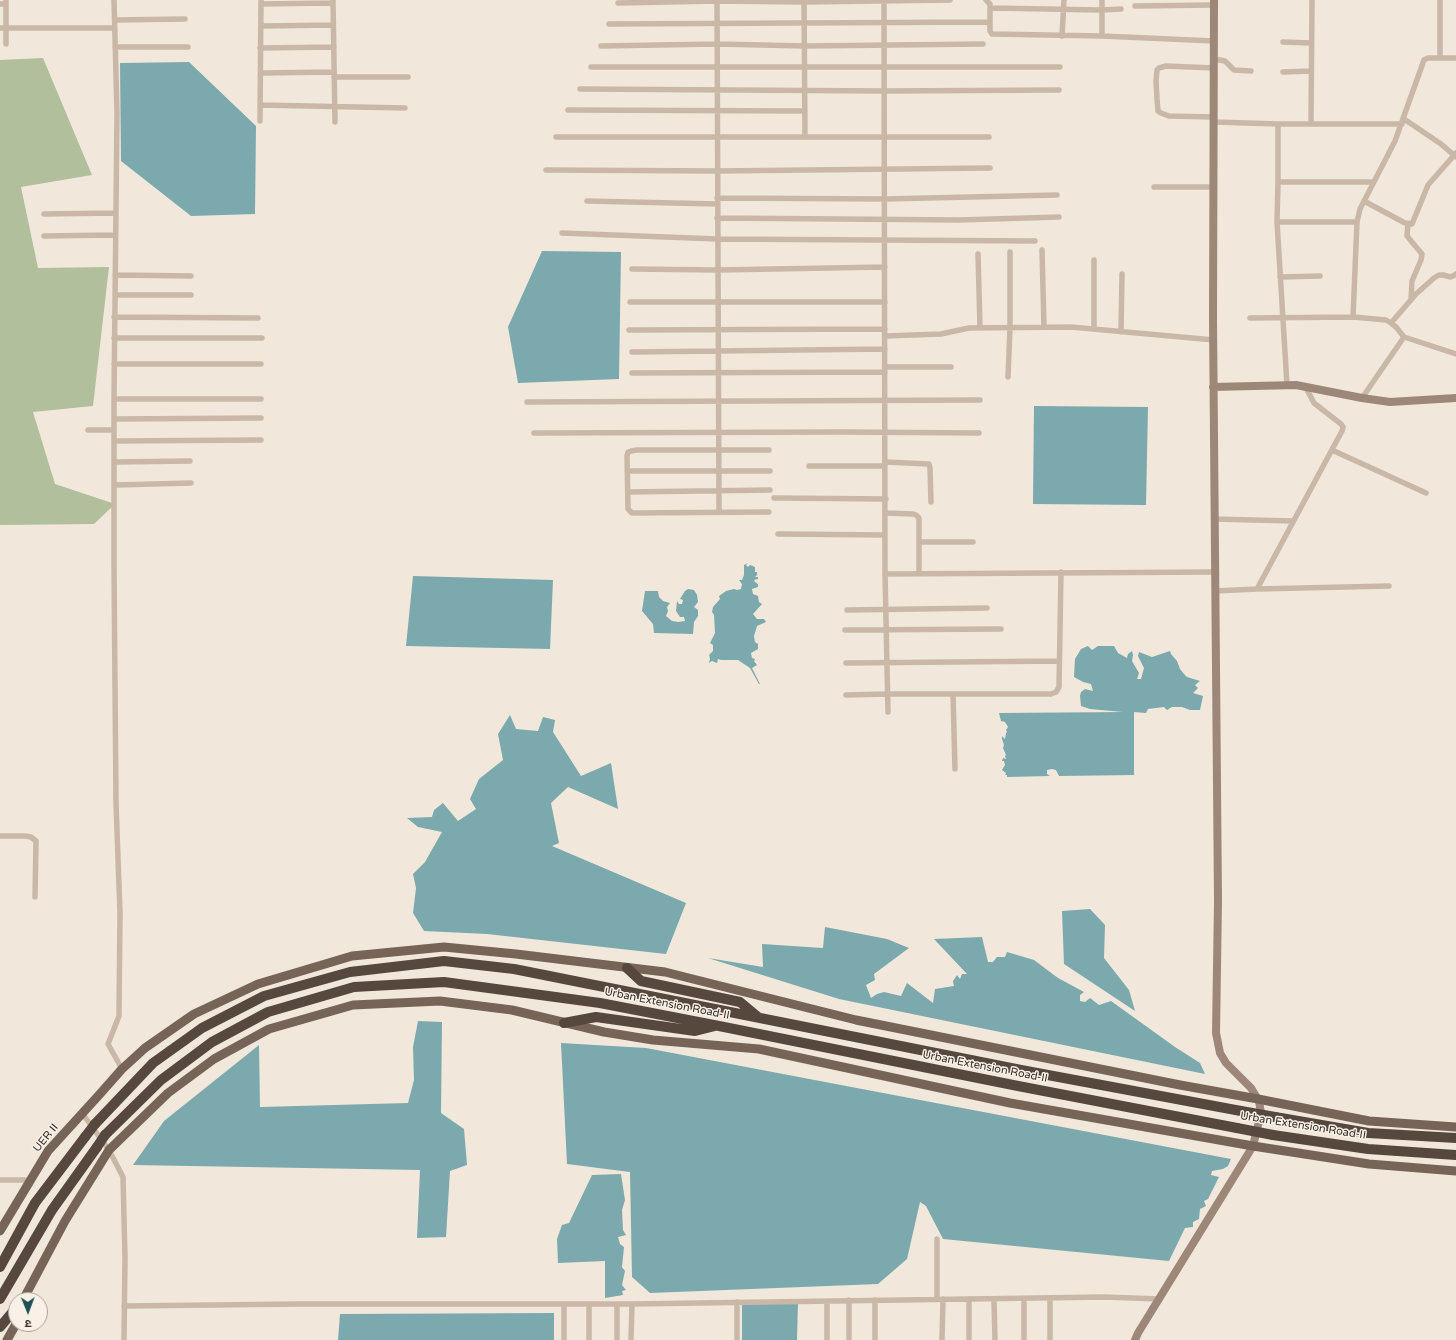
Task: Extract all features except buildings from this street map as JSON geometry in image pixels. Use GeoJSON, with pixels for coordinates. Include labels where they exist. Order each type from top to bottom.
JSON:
{"type":"FeatureCollection","features":[{"type":"Feature","properties":{"kind":"highway","name":"Urban Extension Road-II"},"geometry":{"type":"LineString","coordinates":[[0,1267],[35,1203],[94,1126],[153,1063],[202,1028],[264,996],[350,972],[444,961],[506,968],[1021,1070],[1275,1117],[1368,1133],[1456,1138]]}},
{"type":"Feature","properties":{"kind":"highway"},"geometry":{"type":"LineString","coordinates":[[627,968],[640,982],[740,1002],[759,1018]]}},
{"type":"Feature","properties":{"kind":"highway","name":"Urban Extension Road-II"},"geometry":{"type":"LineString","coordinates":[[0,1299],[52,1210],[101,1141],[161,1080],[212,1042],[268,1012],[354,987],[444,982],[600,1003],[1274,1135],[1368,1149],[1456,1155]]}},
{"type":"Feature","properties":{"kind":"highway"},"geometry":{"type":"LineString","coordinates":[[564,1023],[596,1017],[695,1031],[719,1026]]}},
{"type":"Feature","properties":{"kind":"highway"},"geometry":{"type":"LineString","coordinates":[[0,1327],[8,1318]]}},
{"type":"Feature","properties":{"kind":"main road"},"geometry":{"type":"LineString","coordinates":[[1135,1340],[1253,1146],[1261,1113],[1258,1099],[1251,1088],[1226,1063],[1220,1053],[1216,1033],[1218,900],[1213,387],[1214,2]]}},
{"type":"Feature","properties":{"kind":"main road"},"geometry":{"type":"LineString","coordinates":[[1213,387],[1305,386],[1362,398],[1390,402],[1456,398]]}},
{"type":"Feature","properties":{"kind":"main road","name":"UER II"},"geometry":{"type":"LineString","coordinates":[[0,1231],[48,1152],[82,1113],[122,1069],[145,1048],[194,1014],[258,984],[352,956],[444,947],[665,972],[856,1020],[1172,1084],[1369,1121],[1456,1127]]}},
{"type":"Feature","properties":{"kind":"main road"},"geometry":{"type":"LineString","coordinates":[[27,1292],[65,1220],[109,1150],[168,1093],[214,1059],[268,1029],[353,1005],[440,1001],[512,1010],[604,1032],[653,1040],[759,1049],[1010,1103],[1253,1146],[1370,1164],[1456,1171]]}},
{"type":"Feature","properties":{"kind":"street"},"geometry":{"type":"LineString","coordinates":[[114,0],[117,113],[114,317],[114,565],[116,803],[120,913],[119,1016],[108,1044],[122,1069]]}},
{"type":"Feature","properties":{"kind":"street"},"geometry":{"type":"LineString","coordinates":[[618,3],[717,0],[950,0]]}},
{"type":"Feature","properties":{"kind":"street"},"geometry":{"type":"LineString","coordinates":[[717,0],[719,512]]}},
{"type":"Feature","properties":{"kind":"street"},"geometry":{"type":"LineString","coordinates":[[884,0],[885,574],[888,712]]}},
{"type":"Feature","properties":{"kind":"street"},"geometry":{"type":"LineString","coordinates":[[986,0],[990,8],[990,33],[992,34],[1102,36],[1214,41]]}},
{"type":"Feature","properties":{"kind":"street"},"geometry":{"type":"LineString","coordinates":[[1062,36],[1064,0]]}},
{"type":"Feature","properties":{"kind":"street"},"geometry":{"type":"LineString","coordinates":[[1102,0],[1102,36]]}},
{"type":"Feature","properties":{"kind":"street"},"geometry":{"type":"LineString","coordinates":[[1311,124],[1312,0]]}},
{"type":"Feature","properties":{"kind":"street"},"geometry":{"type":"LineString","coordinates":[[1440,0],[1440,58]]}},
{"type":"Feature","properties":{"kind":"street"},"geometry":{"type":"LineString","coordinates":[[804,1],[806,137]]}},
{"type":"Feature","properties":{"kind":"street"},"geometry":{"type":"LineString","coordinates":[[4,2],[3,28],[6,44]]}},
{"type":"Feature","properties":{"kind":"street"},"geometry":{"type":"LineString","coordinates":[[260,120],[261,2],[333,2],[335,122]]}},
{"type":"Feature","properties":{"kind":"street"},"geometry":{"type":"LineString","coordinates":[[1135,6],[1214,2]]}},
{"type":"Feature","properties":{"kind":"street"},"geometry":{"type":"LineString","coordinates":[[990,8],[1064,10],[1120,9]]}},
{"type":"Feature","properties":{"kind":"street"},"geometry":{"type":"LineString","coordinates":[[115,20],[185,19]]}},
{"type":"Feature","properties":{"kind":"street"},"geometry":{"type":"LineString","coordinates":[[609,24],[990,22]]}},
{"type":"Feature","properties":{"kind":"street"},"geometry":{"type":"LineString","coordinates":[[261,26],[333,25]]}},
{"type":"Feature","properties":{"kind":"street"},"geometry":{"type":"LineString","coordinates":[[3,28],[114,28]]}},
{"type":"Feature","properties":{"kind":"street"},"geometry":{"type":"LineString","coordinates":[[1283,42],[1311,43]]}},
{"type":"Feature","properties":{"kind":"street"},"geometry":{"type":"LineString","coordinates":[[601,46],[717,44],[805,46],[983,44]]}},
{"type":"Feature","properties":{"kind":"street"},"geometry":{"type":"LineString","coordinates":[[115,47],[188,47]]}},
{"type":"Feature","properties":{"kind":"street"},"geometry":{"type":"LineString","coordinates":[[260,48],[334,47]]}},
{"type":"Feature","properties":{"kind":"street"},"geometry":{"type":"LineString","coordinates":[[1353,317],[1357,222],[1360,209],[1395,141],[1422,63],[1428,58],[1456,58]]}},
{"type":"Feature","properties":{"kind":"street"},"geometry":{"type":"LineString","coordinates":[[1251,70],[1234,70],[1225,61],[1214,64],[1166,66],[1159,68],[1157,70],[1156,81],[1158,111],[1161,114],[1169,116],[1278,124],[1403,121],[1441,144],[1455,155],[1428,185],[1412,224],[1408,224],[1364,201]]}},
{"type":"Feature","properties":{"kind":"street"},"geometry":{"type":"LineString","coordinates":[[591,67],[1060,67]]}},
{"type":"Feature","properties":{"kind":"street"},"geometry":{"type":"LineString","coordinates":[[1283,72],[1311,71]]}},
{"type":"Feature","properties":{"kind":"street"},"geometry":{"type":"LineString","coordinates":[[261,73],[408,77]]}},
{"type":"Feature","properties":{"kind":"street"},"geometry":{"type":"LineString","coordinates":[[580,89],[717,89],[805,91],[1059,90]]}},
{"type":"Feature","properties":{"kind":"street"},"geometry":{"type":"LineString","coordinates":[[261,105],[405,108]]}},
{"type":"Feature","properties":{"kind":"street"},"geometry":{"type":"LineString","coordinates":[[568,110],[805,111]]}},
{"type":"Feature","properties":{"kind":"street"},"geometry":{"type":"LineString","coordinates":[[1278,124],[1277,222],[1287,385]]}},
{"type":"Feature","properties":{"kind":"street"},"geometry":{"type":"LineString","coordinates":[[556,137],[989,137]]}},
{"type":"Feature","properties":{"kind":"street"},"geometry":{"type":"LineString","coordinates":[[546,170],[717,171],[990,168]]}},
{"type":"Feature","properties":{"kind":"street"},"geometry":{"type":"LineString","coordinates":[[1278,182],[1373,182]]}},
{"type":"Feature","properties":{"kind":"street"},"geometry":{"type":"LineString","coordinates":[[1154,188],[1213,187]]}},
{"type":"Feature","properties":{"kind":"street"},"geometry":{"type":"LineString","coordinates":[[587,202],[884,199],[1057,195]]}},
{"type":"Feature","properties":{"kind":"street"},"geometry":{"type":"LineString","coordinates":[[44,214],[115,213]]}},
{"type":"Feature","properties":{"kind":"street"},"geometry":{"type":"LineString","coordinates":[[717,218],[959,220],[1059,217]]}},
{"type":"Feature","properties":{"kind":"street"},"geometry":{"type":"LineString","coordinates":[[1277,222],[1357,222]]}},
{"type":"Feature","properties":{"kind":"street"},"geometry":{"type":"LineString","coordinates":[[1408,224],[1407,236],[1422,254],[1412,281],[1411,300]]}},
{"type":"Feature","properties":{"kind":"street"},"geometry":{"type":"LineString","coordinates":[[562,233],[717,238],[1035,241]]}},
{"type":"Feature","properties":{"kind":"street"},"geometry":{"type":"LineString","coordinates":[[44,236],[116,235]]}},
{"type":"Feature","properties":{"kind":"street"},"geometry":{"type":"LineString","coordinates":[[1042,250],[1044,327]]}},
{"type":"Feature","properties":{"kind":"street"},"geometry":{"type":"LineString","coordinates":[[1008,376],[1010,328],[1010,252]]}},
{"type":"Feature","properties":{"kind":"street"},"geometry":{"type":"LineString","coordinates":[[978,254],[980,328]]}},
{"type":"Feature","properties":{"kind":"street"},"geometry":{"type":"LineString","coordinates":[[1094,260],[1094,329]]}},
{"type":"Feature","properties":{"kind":"street"},"geometry":{"type":"LineString","coordinates":[[632,269],[717,270],[885,267]]}},
{"type":"Feature","properties":{"kind":"street"},"geometry":{"type":"LineString","coordinates":[[1121,332],[1122,274]]}},
{"type":"Feature","properties":{"kind":"street"},"geometry":{"type":"LineString","coordinates":[[115,275],[191,276]]}},
{"type":"Feature","properties":{"kind":"street"},"geometry":{"type":"LineString","coordinates":[[1391,323],[1416,294],[1439,275],[1454,277]]}},
{"type":"Feature","properties":{"kind":"street"},"geometry":{"type":"LineString","coordinates":[[1280,277],[1320,276]]}},
{"type":"Feature","properties":{"kind":"street"},"geometry":{"type":"LineString","coordinates":[[115,295],[191,295]]}},
{"type":"Feature","properties":{"kind":"street"},"geometry":{"type":"LineString","coordinates":[[630,302],[885,302]]}},
{"type":"Feature","properties":{"kind":"street"},"geometry":{"type":"LineString","coordinates":[[114,317],[258,318]]}},
{"type":"Feature","properties":{"kind":"street"},"geometry":{"type":"LineString","coordinates":[[1250,318],[1283,319],[1353,317],[1386,320],[1396,327],[1404,337],[1456,354]]}},
{"type":"Feature","properties":{"kind":"street"},"geometry":{"type":"LineString","coordinates":[[885,336],[941,334],[962,329],[980,328],[1071,327],[1214,340]]}},
{"type":"Feature","properties":{"kind":"street"},"geometry":{"type":"LineString","coordinates":[[630,330],[885,328]]}},
{"type":"Feature","properties":{"kind":"street"},"geometry":{"type":"LineString","coordinates":[[1362,398],[1404,337]]}},
{"type":"Feature","properties":{"kind":"street"},"geometry":{"type":"LineString","coordinates":[[114,338],[262,338]]}},
{"type":"Feature","properties":{"kind":"street"},"geometry":{"type":"LineString","coordinates":[[632,352],[885,349]]}},
{"type":"Feature","properties":{"kind":"street"},"geometry":{"type":"LineString","coordinates":[[114,364],[261,364]]}},
{"type":"Feature","properties":{"kind":"street"},"geometry":{"type":"LineString","coordinates":[[632,373],[718,373],[951,367]]}},
{"type":"Feature","properties":{"kind":"street"},"geometry":{"type":"LineString","coordinates":[[1256,589],[1343,428],[1341,424],[1314,403],[1305,386]]}},
{"type":"Feature","properties":{"kind":"street"},"geometry":{"type":"LineString","coordinates":[[114,398],[261,399]]}},
{"type":"Feature","properties":{"kind":"street"},"geometry":{"type":"LineString","coordinates":[[527,402],[980,400]]}},
{"type":"Feature","properties":{"kind":"street"},"geometry":{"type":"LineString","coordinates":[[115,419],[261,418]]}},
{"type":"Feature","properties":{"kind":"street"},"geometry":{"type":"LineString","coordinates":[[88,430],[114,430]]}},
{"type":"Feature","properties":{"kind":"street"},"geometry":{"type":"LineString","coordinates":[[534,433],[979,433]]}},
{"type":"Feature","properties":{"kind":"street"},"geometry":{"type":"LineString","coordinates":[[115,441],[261,440]]}},
{"type":"Feature","properties":{"kind":"street"},"geometry":{"type":"LineString","coordinates":[[769,450],[631,451],[628,452],[627,456],[628,509],[632,513],[769,512]]}},
{"type":"Feature","properties":{"kind":"street"},"geometry":{"type":"LineString","coordinates":[[1332,450],[1426,493]]}},
{"type":"Feature","properties":{"kind":"street"},"geometry":{"type":"LineString","coordinates":[[115,462],[190,461]]}},
{"type":"Feature","properties":{"kind":"street"},"geometry":{"type":"LineString","coordinates":[[809,466],[928,464],[930,468],[930,502]]}},
{"type":"Feature","properties":{"kind":"street"},"geometry":{"type":"LineString","coordinates":[[628,471],[770,471]]}},
{"type":"Feature","properties":{"kind":"street"},"geometry":{"type":"LineString","coordinates":[[115,485],[191,483]]}},
{"type":"Feature","properties":{"kind":"street"},"geometry":{"type":"LineString","coordinates":[[628,492],[770,490]]}},
{"type":"Feature","properties":{"kind":"street"},"geometry":{"type":"LineString","coordinates":[[774,498],[886,499]]}},
{"type":"Feature","properties":{"kind":"street"},"geometry":{"type":"LineString","coordinates":[[886,513],[916,515],[919,518],[919,574]]}},
{"type":"Feature","properties":{"kind":"street"},"geometry":{"type":"LineString","coordinates":[[1214,518],[1293,521]]}},
{"type":"Feature","properties":{"kind":"street"},"geometry":{"type":"LineString","coordinates":[[778,534],[885,535]]}},
{"type":"Feature","properties":{"kind":"street"},"geometry":{"type":"LineString","coordinates":[[920,542],[973,542]]}},
{"type":"Feature","properties":{"kind":"street"},"geometry":{"type":"LineString","coordinates":[[846,696],[888,694],[1051,694],[1056,692],[1059,687],[1061,572]]}},
{"type":"Feature","properties":{"kind":"street"},"geometry":{"type":"LineString","coordinates":[[885,574],[1214,572]]}},
{"type":"Feature","properties":{"kind":"street"},"geometry":{"type":"LineString","coordinates":[[1215,591],[1389,586]]}},
{"type":"Feature","properties":{"kind":"street"},"geometry":{"type":"LineString","coordinates":[[847,610],[987,608]]}},
{"type":"Feature","properties":{"kind":"street"},"geometry":{"type":"LineString","coordinates":[[845,630],[1000,629]]}},
{"type":"Feature","properties":{"kind":"street"},"geometry":{"type":"LineString","coordinates":[[846,663],[1059,661]]}},
{"type":"Feature","properties":{"kind":"street"},"geometry":{"type":"LineString","coordinates":[[953,694],[955,769]]}},
{"type":"Feature","properties":{"kind":"street"},"geometry":{"type":"LineString","coordinates":[[0,836],[31,837],[36,842],[35,896]]}},
{"type":"Feature","properties":{"kind":"street"},"geometry":{"type":"LineString","coordinates":[[82,1113],[94,1126],[101,1141],[109,1150],[123,1177],[124,1340]]}},
{"type":"Feature","properties":{"kind":"street"},"geometry":{"type":"LineString","coordinates":[[0,1180],[30,1180]]}},
{"type":"Feature","properties":{"kind":"street"},"geometry":{"type":"LineString","coordinates":[[937,1239],[942,1340]]}},
{"type":"Feature","properties":{"kind":"street"},"geometry":{"type":"LineString","coordinates":[[124,1306],[300,1304],[632,1304],[1104,1297],[1160,1299]]}},
{"type":"Feature","properties":{"kind":"street"},"geometry":{"type":"LineString","coordinates":[[969,1299],[969,1340]]}},
{"type":"Feature","properties":{"kind":"street"},"geometry":{"type":"LineString","coordinates":[[994,1299],[995,1340]]}},
{"type":"Feature","properties":{"kind":"street"},"geometry":{"type":"LineString","coordinates":[[1024,1299],[1024,1340]]}},
{"type":"Feature","properties":{"kind":"street"},"geometry":{"type":"LineString","coordinates":[[1050,1299],[1050,1340]]}},
{"type":"Feature","properties":{"kind":"street"},"geometry":{"type":"LineString","coordinates":[[849,1300],[849,1340]]}},
{"type":"Feature","properties":{"kind":"street"},"geometry":{"type":"LineString","coordinates":[[875,1300],[875,1340]]}},
{"type":"Feature","properties":{"kind":"street"},"geometry":{"type":"LineString","coordinates":[[827,1301],[827,1340]]}},
{"type":"Feature","properties":{"kind":"street"},"geometry":{"type":"LineString","coordinates":[[737,1302],[737,1340]]}},
{"type":"Feature","properties":{"kind":"street"},"geometry":{"type":"LineString","coordinates":[[564,1304],[564,1340]]}},
{"type":"Feature","properties":{"kind":"street"},"geometry":{"type":"LineString","coordinates":[[589,1304],[589,1340]]}},
{"type":"Feature","properties":{"kind":"street"},"geometry":{"type":"LineString","coordinates":[[617,1304],[617,1340]]}},
{"type":"Feature","properties":{"kind":"street"},"geometry":{"type":"LineString","coordinates":[[632,1304],[632,1340]]}},
{"type":"Feature","properties":{"kind":"green space"},"geometry":{"type":"Polygon","coordinates":[[[43,58],[92,175],[21,187],[38,268],[109,267],[93,406],[33,412],[55,484],[115,504],[94,524],[0,525],[0,60],[43,58]]]}},
{"type":"Feature","properties":{"kind":"water"},"geometry":{"type":"Polygon","coordinates":[[[189,62],[256,126],[255,214],[191,216],[121,161],[120,63],[189,62]]]}},
{"type":"Feature","properties":{"kind":"water"},"geometry":{"type":"Polygon","coordinates":[[[542,251],[621,252],[619,379],[518,383],[508,327],[542,251]]]}},
{"type":"Feature","properties":{"kind":"water"},"geometry":{"type":"Polygon","coordinates":[[[1034,406],[1148,407],[1146,505],[1033,504],[1034,406]]]}},
{"type":"Feature","properties":{"kind":"water"},"geometry":{"type":"Polygon","coordinates":[[[748,563],[746,565],[748,567],[750,565],[755,567],[755,572],[757,572],[755,577],[758,577],[758,579],[754,580],[758,584],[758,587],[752,589],[753,594],[758,596],[759,602],[762,604],[753,614],[757,619],[764,619],[766,622],[757,626],[754,636],[755,642],[758,644],[758,649],[751,653],[752,658],[755,659],[754,661],[757,665],[752,668],[760,684],[750,668],[738,660],[718,659],[717,663],[712,661],[709,663],[709,655],[713,651],[713,645],[710,643],[715,633],[714,615],[712,612],[713,607],[720,599],[719,596],[726,591],[741,589],[742,584],[739,580],[742,580],[744,575],[744,565],[748,563]]]}},
{"type":"Feature","properties":{"kind":"water"},"geometry":{"type":"Polygon","coordinates":[[[413,576],[553,580],[550,649],[406,646],[413,576]]]}},
{"type":"Feature","properties":{"kind":"water"},"geometry":{"type":"Polygon","coordinates":[[[688,589],[694,590],[697,595],[698,602],[694,607],[698,610],[698,616],[694,622],[693,634],[654,633],[653,624],[642,611],[645,591],[658,591],[659,597],[663,601],[670,603],[667,607],[668,611],[666,616],[672,621],[678,622],[685,621],[684,617],[680,617],[676,611],[677,601],[679,604],[682,604],[683,600],[680,599],[688,589]]]}},
{"type":"Feature","properties":{"kind":"water"},"geometry":{"type":"Polygon","coordinates":[[[1088,646],[1092,650],[1098,646],[1114,646],[1118,653],[1127,658],[1128,654],[1132,651],[1132,661],[1139,673],[1137,679],[1141,679],[1144,668],[1138,656],[1139,652],[1152,657],[1170,651],[1177,661],[1180,669],[1187,677],[1200,681],[1195,685],[1198,688],[1193,693],[1203,696],[1200,710],[1172,707],[1167,710],[1164,707],[1148,709],[1146,713],[1134,712],[1134,775],[1059,776],[1056,770],[1052,769],[1047,770],[1047,774],[1050,776],[1007,777],[1007,775],[1005,775],[1006,773],[1002,770],[1005,765],[1004,761],[1002,761],[1003,758],[1006,759],[1006,755],[1003,748],[1004,745],[1002,736],[1005,739],[1007,732],[1006,730],[1008,727],[1005,722],[1001,721],[999,713],[1123,712],[1090,709],[1081,706],[1081,692],[1085,689],[1093,691],[1091,684],[1074,677],[1075,659],[1081,649],[1088,646]]]}},
{"type":"Feature","properties":{"kind":"water"},"geometry":{"type":"Polygon","coordinates":[[[510,715],[516,729],[538,731],[543,717],[555,720],[553,732],[581,776],[611,763],[618,809],[568,787],[551,803],[559,843],[552,846],[686,903],[666,954],[487,934],[424,931],[413,913],[416,888],[413,874],[425,862],[442,832],[418,827],[407,818],[432,817],[434,810],[443,803],[458,821],[476,809],[470,799],[479,779],[503,760],[498,734],[510,715]]]}},
{"type":"Feature","properties":{"kind":"water"},"geometry":{"type":"Polygon","coordinates":[[[1090,909],[1105,925],[1104,958],[1129,990],[1135,1011],[1064,964],[1062,911],[1090,909]]]}},
{"type":"Feature","properties":{"kind":"water"},"geometry":{"type":"Polygon","coordinates":[[[825,927],[887,939],[909,948],[874,974],[875,980],[866,985],[871,998],[884,992],[901,996],[907,983],[933,1003],[935,989],[954,986],[953,981],[957,975],[960,979],[962,974],[967,974],[934,939],[982,937],[988,962],[993,962],[997,957],[1005,957],[1007,952],[1034,960],[1058,978],[1084,992],[1080,995],[1080,1001],[1085,1002],[1090,998],[1099,1005],[1111,1001],[1200,1063],[1205,1074],[839,999],[708,958],[763,967],[762,944],[823,948],[825,927]]]}},
{"type":"Feature","properties":{"kind":"water"},"geometry":{"type":"Polygon","coordinates":[[[418,1021],[442,1022],[441,1113],[464,1129],[467,1165],[450,1171],[446,1237],[417,1238],[420,1170],[133,1165],[164,1121],[259,1045],[260,1107],[408,1103],[414,1080],[413,1047],[418,1021]]]}},
{"type":"Feature","properties":{"kind":"water"},"geometry":{"type":"Polygon","coordinates":[[[561,1043],[646,1048],[1231,1159],[1228,1166],[1223,1169],[1212,1171],[1211,1175],[1219,1177],[1208,1199],[1204,1201],[1206,1206],[1200,1209],[1199,1219],[1193,1222],[1193,1227],[1185,1228],[1169,1261],[943,1239],[926,1206],[920,1202],[907,1259],[878,1284],[650,1293],[632,1277],[630,1172],[567,1164],[561,1043]]]}},
{"type":"Feature","properties":{"kind":"water"},"geometry":{"type":"Polygon","coordinates":[[[621,1174],[625,1200],[622,1210],[623,1230],[626,1235],[618,1237],[620,1244],[624,1247],[622,1267],[625,1271],[622,1285],[626,1290],[622,1291],[623,1295],[605,1298],[605,1261],[558,1263],[557,1239],[562,1225],[569,1223],[592,1175],[621,1174]]]}},
{"type":"Feature","properties":{"kind":"water"},"geometry":{"type":"Polygon","coordinates":[[[742,1303],[798,1303],[797,1340],[742,1340],[742,1303]]]}},
{"type":"Feature","properties":{"kind":"water"},"geometry":{"type":"Polygon","coordinates":[[[554,1313],[554,1340],[338,1340],[340,1314],[554,1313]]]}}]}
